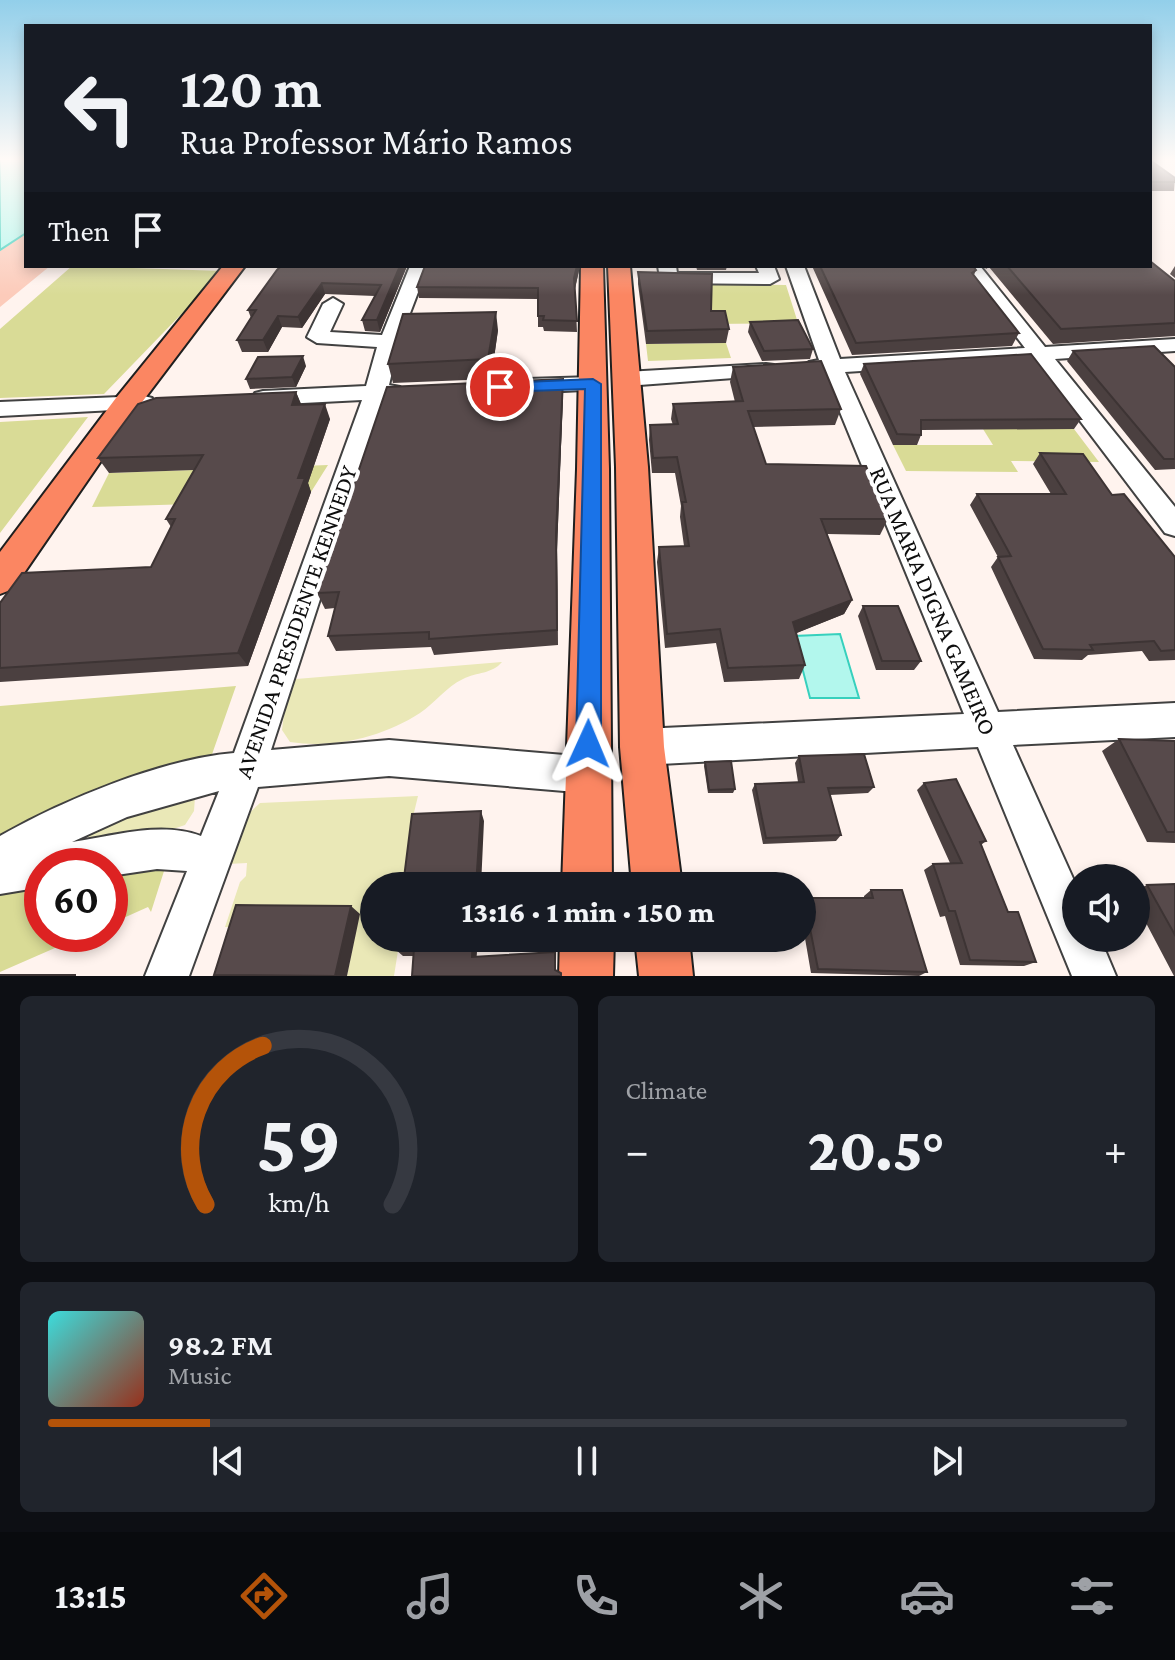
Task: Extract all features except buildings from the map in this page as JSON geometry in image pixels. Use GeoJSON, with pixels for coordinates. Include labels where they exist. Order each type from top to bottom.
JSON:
{"type":"FeatureCollection","features":[{"type":"Feature","properties":{"kind":"main road"},"geometry":{"type":"LineString","coordinates":[[0,579],[126,404],[232,268]]}},
{"type":"Feature","properties":{"kind":"main road"},"geometry":{"type":"LineString","coordinates":[[587,872],[588,775],[609,382],[605,272]]}},
{"type":"Feature","properties":{"kind":"main road"},"geometry":{"type":"LineString","coordinates":[[609,382],[632,467],[642,747],[655,872]]}},
{"type":"Feature","properties":{"kind":"main road"},"geometry":{"type":"LineString","coordinates":[[586,976],[587,952]]}},
{"type":"Feature","properties":{"kind":"main road"},"geometry":{"type":"LineString","coordinates":[[663,952],[666,976]]}},
{"type":"Feature","properties":{"kind":"street","name":"AVENIDA PRESIDENTE KENNEDY"},"geometry":{"type":"LineString","coordinates":[[167,976],[245,773],[376,392],[389,342],[418,268]]}},
{"type":"Feature","properties":{"kind":"street"},"geometry":{"type":"LineString","coordinates":[[667,268],[669,278],[770,279],[766,268]]}},
{"type":"Feature","properties":{"kind":"street","name":"RUA MARIA DIGNA GAMEIRO"},"geometry":{"type":"LineString","coordinates":[[796,268],[832,366],[1062,901]]}},
{"type":"Feature","properties":{"kind":"street"},"geometry":{"type":"LineString","coordinates":[[973,268],[1175,526]]}},
{"type":"Feature","properties":{"kind":"street"},"geometry":{"type":"LineString","coordinates":[[333,304],[317,337],[389,342]]}},
{"type":"Feature","properties":{"kind":"street"},"geometry":{"type":"LineString","coordinates":[[500,387],[1175,345]]}},
{"type":"Feature","properties":{"kind":"street"},"geometry":{"type":"LineString","coordinates":[[235,399],[407,391]]}},
{"type":"Feature","properties":{"kind":"street"},"geometry":{"type":"LineString","coordinates":[[0,409],[173,402]]}},
{"type":"Feature","properties":{"kind":"street"},"geometry":{"type":"LineString","coordinates":[[642,747],[1175,720]]}},
{"type":"Feature","properties":{"kind":"street"},"geometry":{"type":"LineString","coordinates":[[0,858],[123,799],[213,773],[245,773],[389,758],[588,775]]}},
{"type":"Feature","properties":{"kind":"street"},"geometry":{"type":"LineString","coordinates":[[128,853],[183,849],[211,860]]}},
{"type":"Feature","properties":{"kind":"street"},"geometry":{"type":"LineString","coordinates":[[0,874],[24,870]]}},
{"type":"Feature","properties":{"kind":"street","name":"RUA MARIA DIGNA GAMEIRO"},"geometry":{"type":"LineString","coordinates":[[1084,952],[1094,976]]}},
{"type":"Feature","properties":{"kind":"shaded area"},"geometry":{"type":"Polygon","coordinates":[[[502,662],[494,669],[457,682],[420,713],[374,735],[341,742],[307,744],[290,742],[282,730],[287,688],[296,679],[502,662]]]}},
{"type":"Feature","properties":{"kind":"shaded area"},"geometry":{"type":"Polygon","coordinates":[[[418,796],[411,825],[409,872],[360,872],[360,952],[398,952],[394,976],[347,976],[359,914],[245,928],[225,927],[240,882],[246,876],[247,863],[228,864],[246,816],[260,803],[418,796]]]}},
{"type":"Feature","properties":{"kind":"shaded area"},"geometry":{"type":"Polygon","coordinates":[[[195,797],[194,811],[185,825],[161,833],[79,838],[89,826],[195,797]]]}},
{"type":"Feature","properties":{"kind":"green space"},"geometry":{"type":"Polygon","coordinates":[[[70,268],[223,271],[104,394],[0,398],[0,329],[70,268]]]}},
{"type":"Feature","properties":{"kind":"green space"},"geometry":{"type":"Polygon","coordinates":[[[710,284],[786,285],[798,323],[709,324],[710,284]]]}},
{"type":"Feature","properties":{"kind":"green space"},"geometry":{"type":"Polygon","coordinates":[[[726,343],[731,358],[648,361],[646,344],[726,343]]]}},
{"type":"Feature","properties":{"kind":"green space"},"geometry":{"type":"Polygon","coordinates":[[[88,417],[0,533],[0,422],[88,417]]]}},
{"type":"Feature","properties":{"kind":"green space"},"geometry":{"type":"Polygon","coordinates":[[[983,429],[1074,429],[1099,462],[1011,461],[1018,472],[906,471],[893,445],[993,445],[983,429]]]}},
{"type":"Feature","properties":{"kind":"green space"},"geometry":{"type":"Polygon","coordinates":[[[328,465],[311,492],[192,504],[92,507],[109,473],[328,465]]]}},
{"type":"Feature","properties":{"kind":"green space"},"geometry":{"type":"Polygon","coordinates":[[[236,686],[210,760],[0,839],[0,706],[236,686]]]}},
{"type":"Feature","properties":{"kind":"green space"},"geometry":{"type":"Polygon","coordinates":[[[165,868],[151,912],[148,907],[128,916],[128,870],[165,868]]]}},
{"type":"Feature","properties":{"kind":"green space"},"geometry":{"type":"Polygon","coordinates":[[[24,890],[24,952],[46,952],[0,972],[0,895],[24,890]]]}},
{"type":"Feature","properties":{"kind":"sand"},"geometry":{"type":"Polygon","coordinates":[[[24,234],[24,268],[48,268],[0,307],[0,250],[24,234]]]}},
{"type":"Feature","properties":{"kind":"water"},"geometry":{"type":"Polygon","coordinates":[[[0,204],[24,204],[24,234],[0,250],[0,204]]]}},
{"type":"Feature","properties":{"kind":"water"},"geometry":{"type":"Polygon","coordinates":[[[840,634],[859,698],[810,698],[794,636],[840,634]]]}},
{"type":"Feature","properties":{"kind":"route"},"geometry":{"type":"LineString","coordinates":[[500,387],[593,384],[588,744]]}}]}
